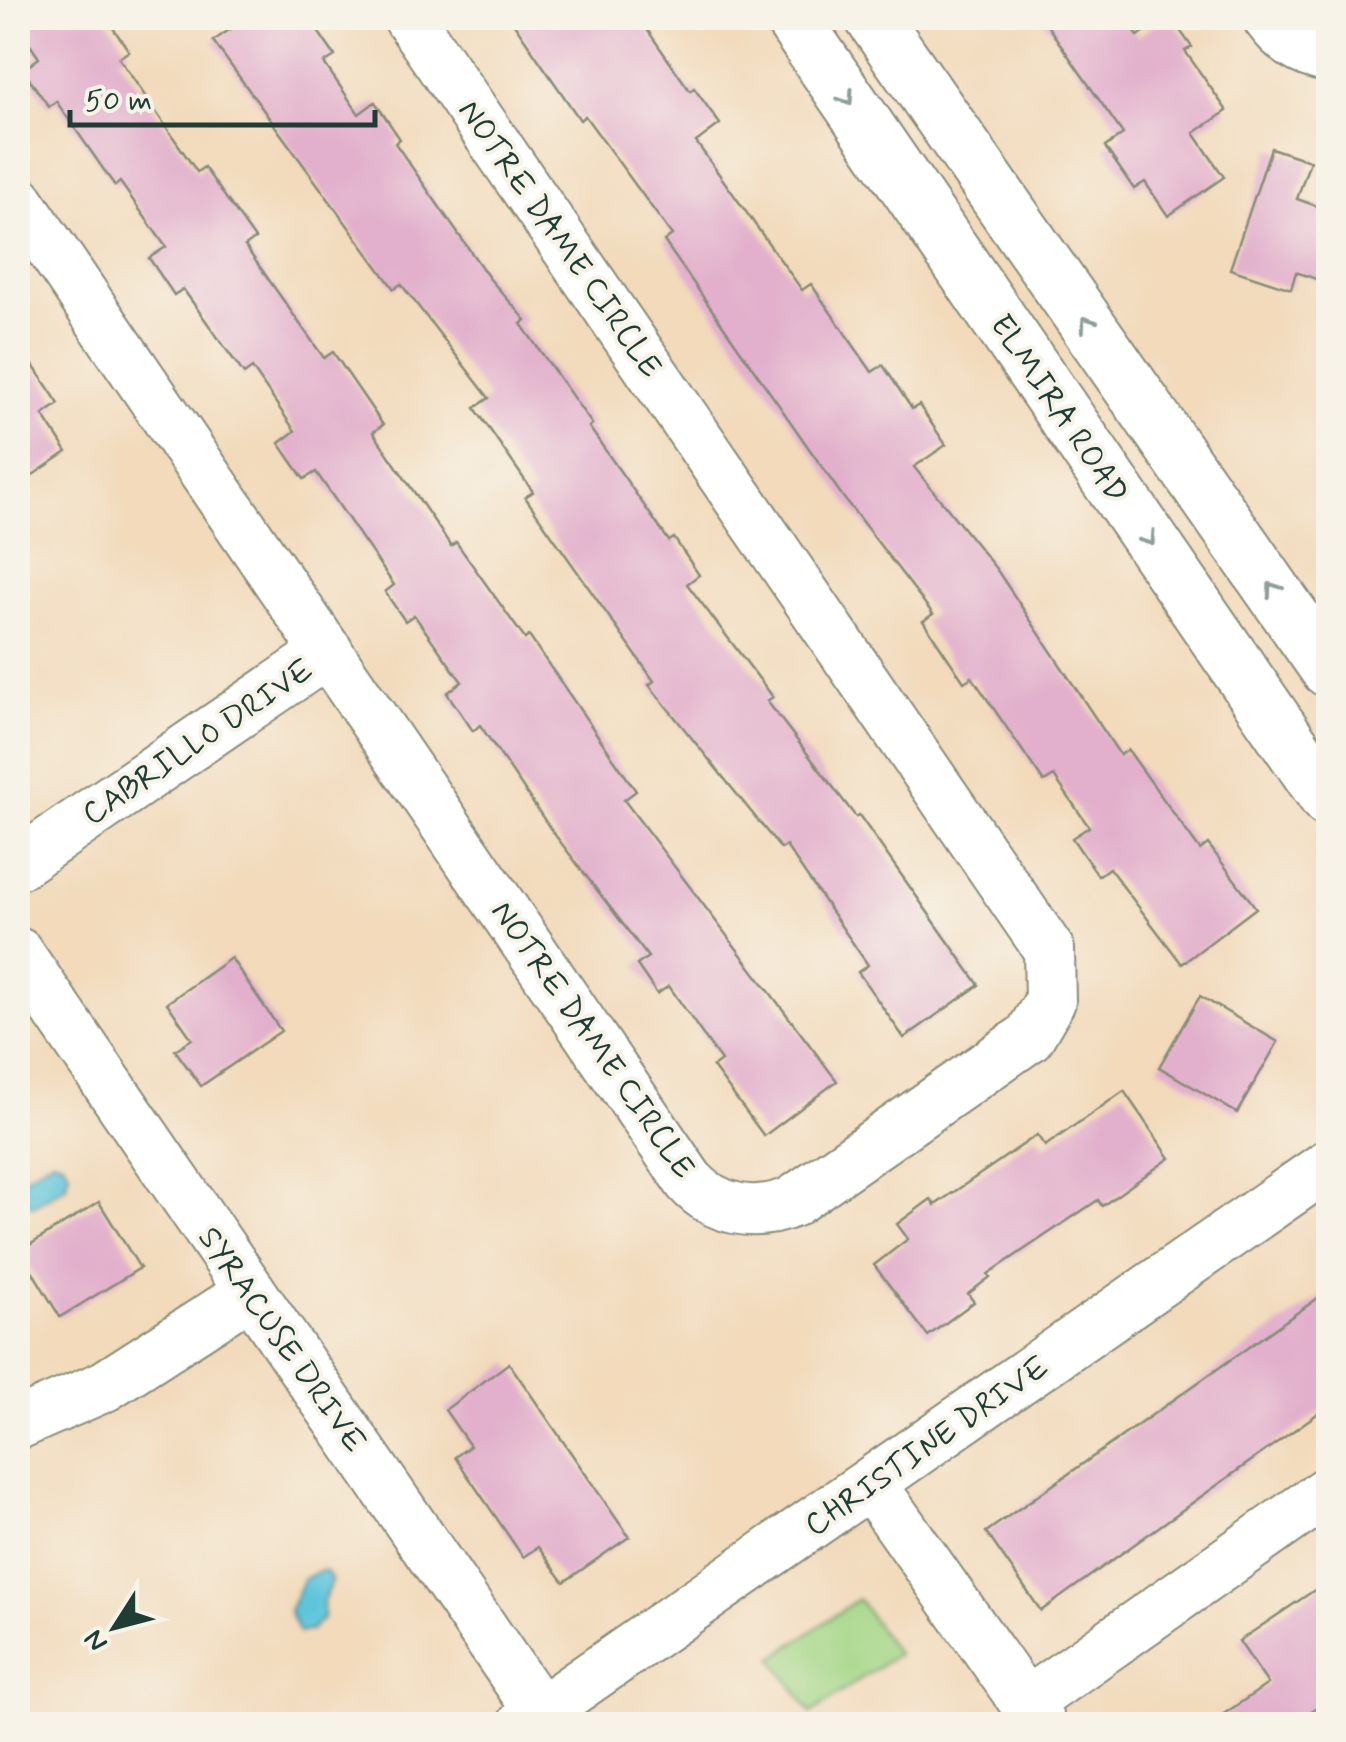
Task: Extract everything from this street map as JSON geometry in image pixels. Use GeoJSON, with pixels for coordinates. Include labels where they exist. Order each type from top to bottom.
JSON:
{"type":"FeatureCollection","features":[{"type":"Feature","properties":{"kind":"main road","name":"ELMIRA ROAD"},"geometry":{"type":"LineString","coordinates":[[792,18],[1328,799]]}},
{"type":"Feature","properties":{"kind":"main road"},"geometry":{"type":"LineString","coordinates":[[874,18],[1328,669]]}},
{"type":"Feature","properties":{"kind":"main road"},"geometry":{"type":"LineString","coordinates":[[1245,679],[1328,756]]}},
{"type":"Feature","properties":{"kind":"street","name":"NOTRE DAME CIRCLE"},"geometry":{"type":"LineString","coordinates":[[18,200],[688,1181],[715,1202],[754,1210],[792,1202],[1014,1049],[1042,1020],[1050,1001],[1053,966],[1038,928],[410,18]]}},
{"type":"Feature","properties":{"kind":"street"},"geometry":{"type":"LineString","coordinates":[[1268,18],[1287,40],[1318,54]]}},
{"type":"Feature","properties":{"kind":"street","name":"CABRILLO DRIVE"},"geometry":{"type":"LineString","coordinates":[[18,864],[328,652]]}},
{"type":"Feature","properties":{"kind":"street","name":"SYRACUSE DRIVE"},"geometry":{"type":"LineString","coordinates":[[18,953],[537,1721]]}},
{"type":"Feature","properties":{"kind":"street","name":"CHRISTINE DRIVE"},"geometry":{"type":"LineString","coordinates":[[537,1721],[1328,1164]]}},
{"type":"Feature","properties":{"kind":"street"},"geometry":{"type":"LineString","coordinates":[[18,1424],[104,1386],[250,1292]]}},
{"type":"Feature","properties":{"kind":"street"},"geometry":{"type":"LineString","coordinates":[[871,1484],[1032,1714],[1328,1491]]}},
{"type":"Feature","properties":{"kind":"green space"},"geometry":{"type":"Polygon","coordinates":[[[858,1599],[897,1654],[811,1713],[773,1658],[858,1599]]]}},
{"type":"Feature","properties":{"kind":"water"},"geometry":{"type":"Polygon","coordinates":[[[52,1159],[63,1162],[69,1172],[66,1186],[33,1206],[25,1202],[18,1181],[52,1159]]]}},
{"type":"Feature","properties":{"kind":"water"},"geometry":{"type":"Polygon","coordinates":[[[326,1571],[332,1580],[323,1602],[323,1619],[311,1630],[299,1633],[289,1611],[303,1580],[326,1571]]]}},
{"type":"Feature","properties":{"kind":"building"},"geometry":{"type":"Polygon","coordinates":[[[18,18],[106,18],[129,51],[119,58],[197,172],[204,167],[255,239],[245,246],[324,358],[333,352],[383,425],[373,432],[451,546],[456,542],[525,639],[529,636],[636,791],[624,800],[837,1081],[764,1136],[713,1067],[721,1061],[669,986],[657,994],[637,965],[648,957],[552,831],[480,725],[473,731],[447,693],[462,682],[414,615],[405,621],[385,592],[394,585],[316,472],[304,479],[279,443],[295,431],[252,368],[244,374],[183,289],[174,295],[149,258],[166,247],[120,182],[115,186],[56,101],[49,107],[23,70],[39,58],[18,27],[18,18]]]}},
{"type":"Feature","properties":{"kind":"building"},"geometry":{"type":"Polygon","coordinates":[[[247,18],[309,18],[335,56],[324,63],[359,114],[375,102],[400,139],[395,143],[489,278],[526,320],[521,324],[592,424],[589,427],[669,541],[674,538],[699,575],[687,584],[773,697],[767,701],[856,817],[859,815],[979,985],[904,1038],[858,972],[868,965],[786,846],[781,849],[649,685],[654,681],[525,497],[533,492],[475,408],[489,398],[401,284],[394,289],[213,41],[247,18]]]}},
{"type":"Feature","properties":{"kind":"building"},"geometry":{"type":"Polygon","coordinates":[[[510,18],[639,18],[690,91],[694,88],[720,124],[696,142],[802,290],[811,284],[872,372],[883,365],[912,409],[919,405],[946,445],[914,467],[997,570],[1120,755],[1128,750],[1200,850],[1208,844],[1256,908],[1182,964],[1109,868],[1098,876],[1072,838],[1089,827],[1054,776],[1044,782],[972,677],[964,682],[923,621],[933,614],[843,497],[664,241],[672,235],[585,116],[580,120],[510,18]]]}},
{"type":"Feature","properties":{"kind":"building"},"geometry":{"type":"Polygon","coordinates":[[[1042,18],[1125,18],[1138,36],[1164,18],[1171,18],[1192,47],[1185,51],[1227,111],[1194,133],[1224,177],[1168,216],[1145,182],[1134,189],[1105,147],[1123,134],[1042,18]]]}},
{"type":"Feature","properties":{"kind":"building"},"geometry":{"type":"Polygon","coordinates":[[[1271,148],[1310,161],[1297,199],[1328,210],[1328,283],[1296,272],[1291,289],[1230,269],[1271,148]]]}},
{"type":"Feature","properties":{"kind":"building"},"geometry":{"type":"Polygon","coordinates":[[[18,343],[59,404],[43,415],[67,452],[18,485],[18,343]]]}},
{"type":"Feature","properties":{"kind":"building"},"geometry":{"type":"Polygon","coordinates":[[[231,958],[281,1031],[201,1086],[175,1050],[192,1039],[167,1003],[231,958]]]}},
{"type":"Feature","properties":{"kind":"building"},"geometry":{"type":"Polygon","coordinates":[[[1200,996],[1278,1042],[1237,1113],[1159,1067],[1200,996]]]}},
{"type":"Feature","properties":{"kind":"building"},"geometry":{"type":"Polygon","coordinates":[[[1124,1091],[1170,1158],[1102,1206],[1098,1200],[988,1274],[990,1277],[968,1294],[974,1302],[928,1336],[874,1265],[908,1239],[897,1224],[931,1199],[935,1205],[1037,1135],[1045,1146],[1124,1091]]]}},
{"type":"Feature","properties":{"kind":"building"},"geometry":{"type":"Polygon","coordinates":[[[99,1202],[140,1268],[60,1317],[20,1251],[99,1202]]]}},
{"type":"Feature","properties":{"kind":"building"},"geometry":{"type":"Polygon","coordinates":[[[1328,1291],[1328,1406],[1041,1611],[986,1532],[1328,1291]]]}},
{"type":"Feature","properties":{"kind":"building"},"geometry":{"type":"Polygon","coordinates":[[[509,1363],[629,1537],[564,1582],[538,1547],[523,1557],[455,1457],[470,1446],[445,1410],[509,1363]]]}},
{"type":"Feature","properties":{"kind":"building"},"geometry":{"type":"Polygon","coordinates":[[[1328,1581],[1328,1700],[1292,1724],[1209,1724],[1268,1684],[1239,1641],[1328,1581]]]}}]}
